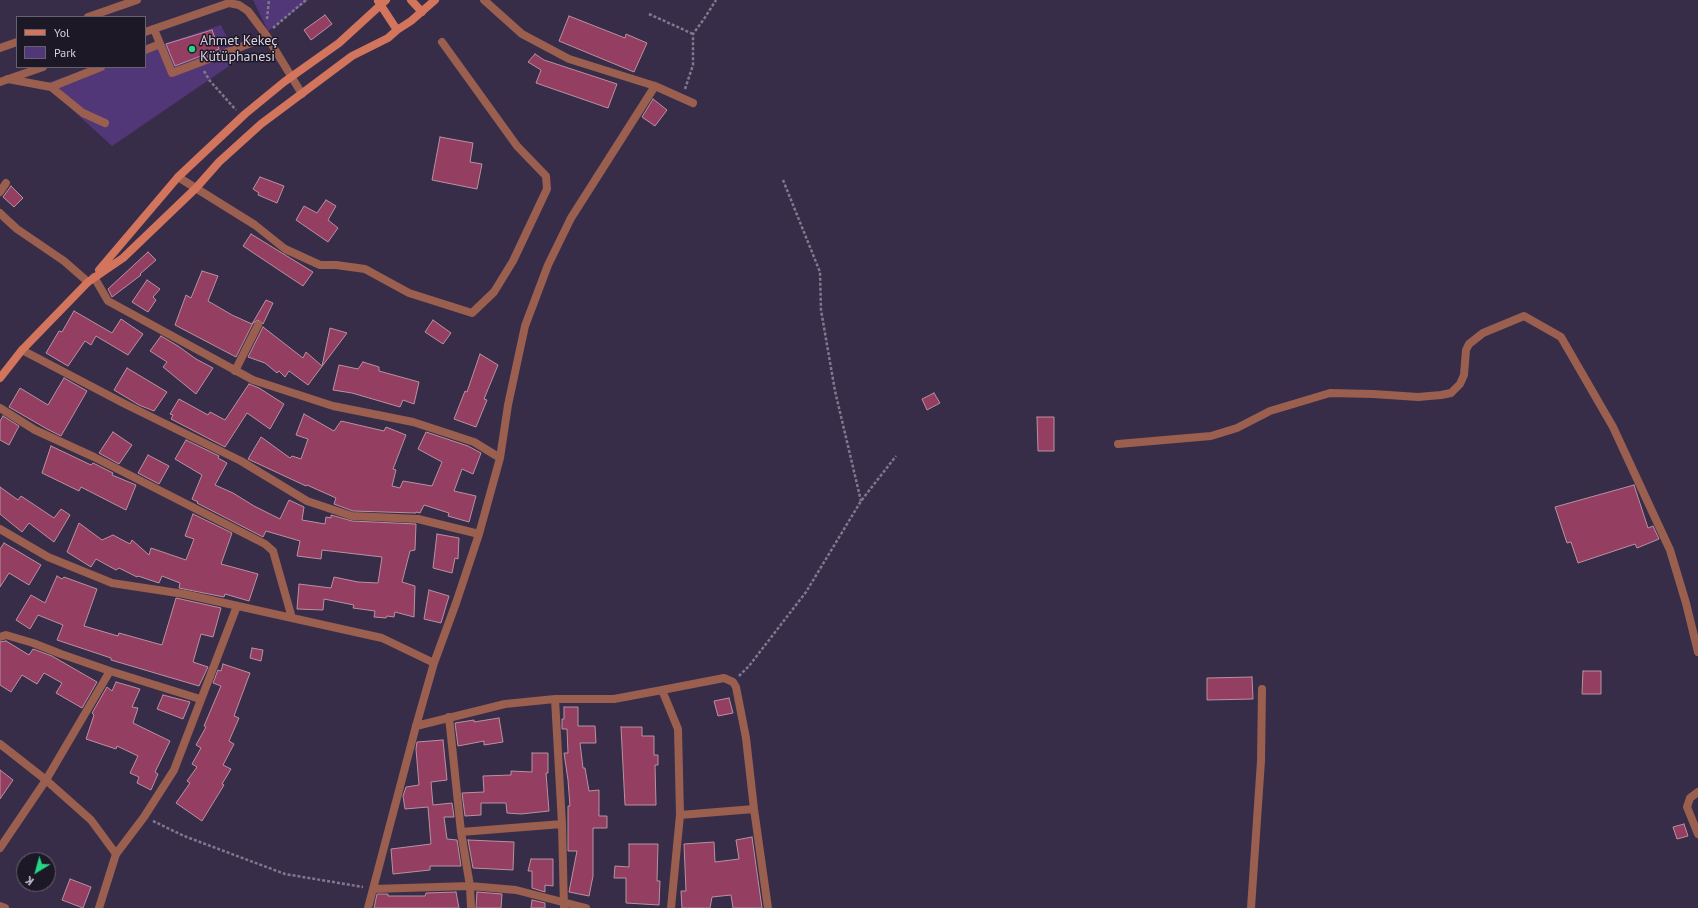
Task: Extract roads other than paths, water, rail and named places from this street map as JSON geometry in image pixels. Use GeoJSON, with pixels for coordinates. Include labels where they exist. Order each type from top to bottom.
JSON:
{"type":"FeatureCollection","features":[{"type":"Feature","properties":{"kind":"main road"},"geometry":{"type":"LineString","coordinates":[[411,0],[422,12]]}},
{"type":"Feature","properties":{"kind":"main road"},"geometry":{"type":"LineString","coordinates":[[91,280],[123,258],[196,188],[219,162],[261,124],[352,56],[388,38],[397,30],[412,21],[436,0]]}},
{"type":"Feature","properties":{"kind":"main road"},"geometry":{"type":"LineString","coordinates":[[0,378],[22,350],[91,280],[178,177],[242,116],[291,77],[339,43],[381,2],[397,30]]}},
{"type":"Feature","properties":{"kind":"street"},"geometry":{"type":"LineString","coordinates":[[91,16],[137,0]]}},
{"type":"Feature","properties":{"kind":"street"},"geometry":{"type":"LineString","coordinates":[[484,0],[522,34],[544,47],[569,59],[655,86],[693,103]]}},
{"type":"Feature","properties":{"kind":"street"},"geometry":{"type":"LineString","coordinates":[[146,32],[229,3],[234,3],[245,8],[266,36],[302,94]]}},
{"type":"Feature","properties":{"kind":"street"},"geometry":{"type":"LineString","coordinates":[[154,29],[172,73],[266,36]]}},
{"type":"Feature","properties":{"kind":"street"},"geometry":{"type":"LineString","coordinates":[[0,48],[16,42]]}},
{"type":"Feature","properties":{"kind":"street"},"geometry":{"type":"LineString","coordinates":[[178,177],[255,225],[285,249],[320,265],[336,265],[365,269],[409,293],[472,313],[494,292],[513,261],[547,190],[546,176],[517,146],[442,42]]}},
{"type":"Feature","properties":{"kind":"street"},"geometry":{"type":"LineString","coordinates":[[146,50],[160,44]]}},
{"type":"Feature","properties":{"kind":"street"},"geometry":{"type":"LineString","coordinates":[[0,82],[40,68]]}},
{"type":"Feature","properties":{"kind":"street"},"geometry":{"type":"LineString","coordinates":[[51,87],[98,68]]}},
{"type":"Feature","properties":{"kind":"street"},"geometry":{"type":"LineString","coordinates":[[8,79],[51,87],[83,112],[105,123]]}},
{"type":"Feature","properties":{"kind":"street"},"geometry":{"type":"LineString","coordinates":[[368,908],[434,664],[479,534],[500,458],[508,405],[525,326],[548,265],[571,218],[655,86]]}},
{"type":"Feature","properties":{"kind":"street"},"geometry":{"type":"LineString","coordinates":[[0,192],[6,183]]}},
{"type":"Feature","properties":{"kind":"street"},"geometry":{"type":"LineString","coordinates":[[2,216],[17,229],[91,280],[108,301],[252,380],[333,406],[413,422],[474,442],[500,458]]}},
{"type":"Feature","properties":{"kind":"street"},"geometry":{"type":"LineString","coordinates":[[1118,444],[1211,436],[1237,428],[1270,411],[1330,394],[1362,393],[1418,397],[1441,396],[1451,393],[1460,384],[1464,375],[1466,350],[1469,344],[1483,333],[1524,316],[1561,336],[1613,427],[1670,550],[1686,603],[1698,652]]}},
{"type":"Feature","properties":{"kind":"street"},"geometry":{"type":"LineString","coordinates":[[235,371],[258,325]]}},
{"type":"Feature","properties":{"kind":"street"},"geometry":{"type":"LineString","coordinates":[[22,350],[125,404],[241,460],[307,501],[352,516],[418,519],[479,534]]}},
{"type":"Feature","properties":{"kind":"street"},"geometry":{"type":"LineString","coordinates":[[0,408],[35,430],[101,461],[265,544],[273,552],[292,618]]}},
{"type":"Feature","properties":{"kind":"street"},"geometry":{"type":"LineString","coordinates":[[0,529],[48,557],[112,583],[184,594],[382,638],[434,664]]}},
{"type":"Feature","properties":{"kind":"street"},"geometry":{"type":"LineString","coordinates":[[99,908],[116,854],[144,817],[174,770],[237,606]]}},
{"type":"Feature","properties":{"kind":"street"},"geometry":{"type":"LineString","coordinates":[[0,637],[6,635],[26,640],[110,671],[200,699]]}},
{"type":"Feature","properties":{"kind":"street"},"geometry":{"type":"LineString","coordinates":[[0,848],[46,780],[110,671]]}},
{"type":"Feature","properties":{"kind":"street"},"geometry":{"type":"LineString","coordinates":[[416,726],[450,716],[505,704],[554,699],[614,699],[724,678],[733,682],[736,687],[746,738],[768,908]]}},
{"type":"Feature","properties":{"kind":"street"},"geometry":{"type":"LineString","coordinates":[[1251,908],[1261,761],[1262,689]]}},
{"type":"Feature","properties":{"kind":"street"},"geometry":{"type":"LineString","coordinates":[[662,690],[678,728],[680,815],[672,908]]}},
{"type":"Feature","properties":{"kind":"street"},"geometry":{"type":"LineString","coordinates":[[554,699],[562,824],[564,905]]}},
{"type":"Feature","properties":{"kind":"street"},"geometry":{"type":"LineString","coordinates":[[450,716],[461,832],[470,886],[471,908]]}},
{"type":"Feature","properties":{"kind":"street"},"geometry":{"type":"LineString","coordinates":[[0,744],[46,780],[91,820],[116,854]]}},
{"type":"Feature","properties":{"kind":"street"},"geometry":{"type":"LineString","coordinates":[[1698,792],[1690,798],[1687,807],[1698,834]]}},
{"type":"Feature","properties":{"kind":"street"},"geometry":{"type":"LineString","coordinates":[[680,815],[754,809]]}},
{"type":"Feature","properties":{"kind":"street"},"geometry":{"type":"LineString","coordinates":[[461,832],[562,824]]}},
{"type":"Feature","properties":{"kind":"street"},"geometry":{"type":"LineString","coordinates":[[373,889],[470,886],[516,890],[564,905],[586,908]]}},
{"type":"Feature","properties":{"kind":"street"},"geometry":{"type":"LineString","coordinates":[[0,906],[5,908]]}},
{"type":"Feature","properties":{"kind":"place","name":"Ahmet Kekeç Kütüphanesi"},"geometry":{"type":"Point","coordinates":[192,49]}}]}
